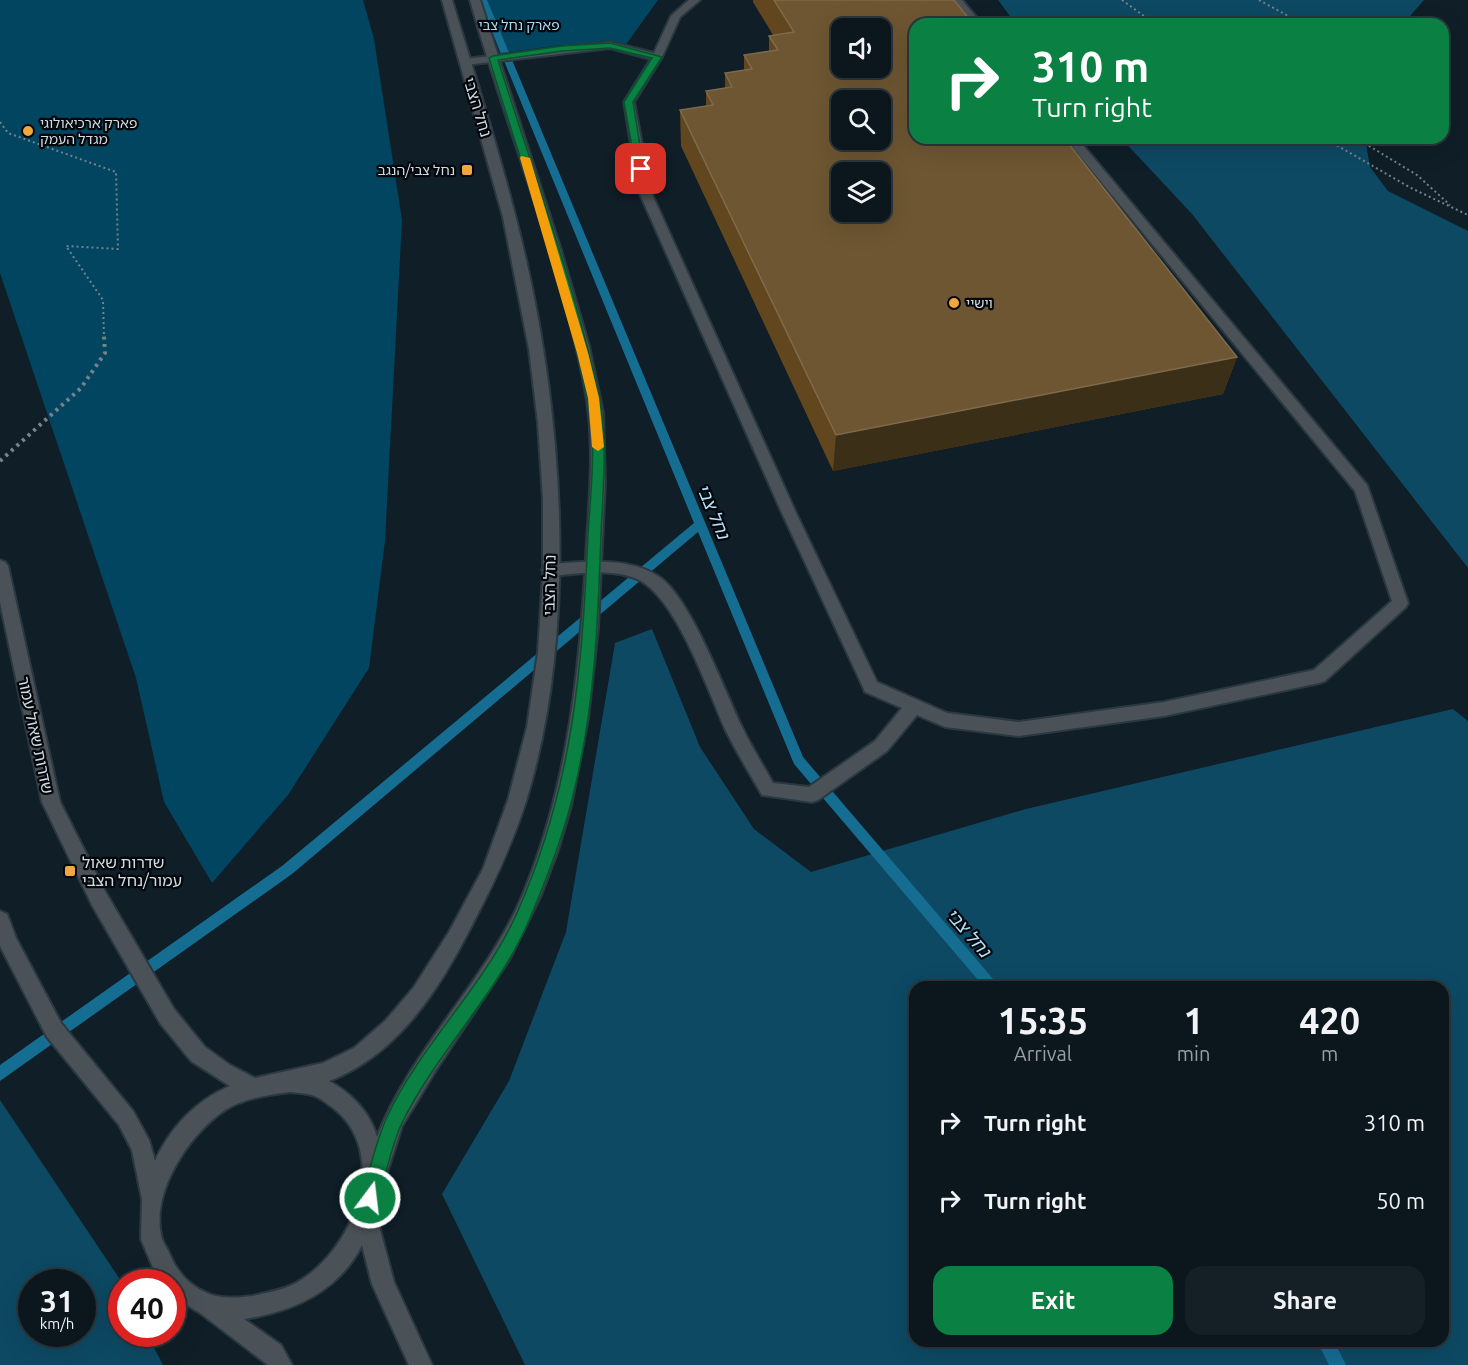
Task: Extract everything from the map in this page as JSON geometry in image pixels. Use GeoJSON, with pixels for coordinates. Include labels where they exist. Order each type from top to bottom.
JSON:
{"type":"FeatureCollection","features":[{"type":"Feature","properties":{"kind":"street","name":"נחל הצבי"},"geometry":{"type":"LineString","coordinates":[[290,1082],[339,1067],[372,1048],[406,1013],[441,963],[477,905],[501,849],[523,783],[540,703],[548,639],[550,497],[536,346],[496,167],[447,0]]}},
{"type":"Feature","properties":{"kind":"street","name":"נחל הצבי"},"geometry":{"type":"LineString","coordinates":[[375,1178],[394,1122],[415,1085],[490,975],[522,920],[546,858],[568,788],[583,705],[594,566],[598,450],[593,398],[566,295],[475,0]]}},
{"type":"Feature","properties":{"kind":"street"},"geometry":{"type":"LineString","coordinates":[[695,0],[676,16],[657,57],[629,102],[645,192],[789,513],[871,687],[945,720],[1019,729],[1164,710],[1318,676],[1400,603],[1362,489],[1076,144]]}},
{"type":"Feature","properties":{"kind":"street"},"geometry":{"type":"LineString","coordinates":[[957,0],[971,18]]}},
{"type":"Feature","properties":{"kind":"street"},"geometry":{"type":"LineString","coordinates":[[465,62],[610,45],[657,57]]}},
{"type":"Feature","properties":{"kind":"street","name":"שדרות שאול עמור"},"geometry":{"type":"LineString","coordinates":[[0,566],[51,802],[99,899],[166,1016],[198,1054],[222,1072],[252,1087]]}},
{"type":"Feature","properties":{"kind":"street"},"geometry":{"type":"LineString","coordinates":[[550,570],[594,566],[636,572],[651,579],[668,594],[680,612],[736,734],[768,790],[812,795],[881,746],[914,706]]}},
{"type":"Feature","properties":{"kind":"street"},"geometry":{"type":"LineString","coordinates":[[0,920],[7,941],[54,1030],[126,1118],[142,1148],[152,1198],[151,1238],[169,1278],[273,1353],[281,1365]]}},
{"type":"Feature","properties":{"kind":"street"},"geometry":{"type":"LineString","coordinates":[[152,1198],[165,1160],[190,1125],[217,1103],[252,1087],[290,1082],[324,1089],[352,1108],[370,1142],[375,1178],[366,1218],[343,1256],[311,1286],[276,1304],[234,1310],[198,1300]]}},
{"type":"Feature","properties":{"kind":"street"},"geometry":{"type":"LineString","coordinates":[[366,1218],[383,1284],[421,1365]]}},
{"type":"Feature","properties":{"kind":"path"},"geometry":{"type":"LineString","coordinates":[[1122,0],[1147,18]]}},
{"type":"Feature","properties":{"kind":"path"},"geometry":{"type":"LineString","coordinates":[[1259,0],[1291,18]]}},
{"type":"Feature","properties":{"kind":"path"},"geometry":{"type":"LineString","coordinates":[[0,122],[8,133],[116,172],[118,249],[66,246],[103,300],[105,353],[81,388],[0,461]]}},
{"type":"Feature","properties":{"kind":"path"},"geometry":{"type":"LineString","coordinates":[[1334,144],[1411,188],[1468,215]]}},
{"type":"Feature","properties":{"kind":"path"},"geometry":{"type":"LineString","coordinates":[[1366,144],[1417,175],[1454,208]]}},
{"type":"Feature","properties":{"kind":"green space"},"geometry":{"type":"Polygon","coordinates":[[[0,0],[363,0],[374,39],[402,220],[385,541],[369,668],[288,795],[212,883],[164,802],[136,678],[0,273],[0,0]]]}},
{"type":"Feature","properties":{"kind":"green space","name":"פארק נחל צבי"},"geometry":{"type":"Polygon","coordinates":[[[482,0],[658,0],[625,46],[563,45],[500,53],[482,0]]]}},
{"type":"Feature","properties":{"kind":"shaded area"},"geometry":{"type":"Polygon","coordinates":[[[998,0],[1424,0],[1408,18],[1012,18],[998,0]]]}},
{"type":"Feature","properties":{"kind":"shaded area"},"geometry":{"type":"Polygon","coordinates":[[[1127,144],[1366,144],[1370,167],[1388,191],[1468,231],[1468,568],[1192,214],[1127,144]]]}},
{"type":"Feature","properties":{"kind":"shaded area"},"geometry":{"type":"Polygon","coordinates":[[[652,629],[700,747],[754,829],[811,872],[1026,809],[1453,709],[1468,721],[1468,1365],[525,1365],[442,1194],[509,1081],[566,932],[615,643],[652,629]]]}},
{"type":"Feature","properties":{"kind":"shaded area"},"geometry":{"type":"Polygon","coordinates":[[[0,1100],[113,1269],[108,1269],[108,1347],[154,1347],[163,1365],[0,1365],[0,1100]]]}},
{"type":"Feature","properties":{"kind":"building","name":"וישיי"},"geometry":{"type":"Polygon","coordinates":[[[774,0],[954,0],[968,18],[909,18],[909,144],[1069,144],[1237,357],[836,435],[680,110],[713,105],[706,91],[732,87],[725,73],[752,69],[744,55],[778,50],[769,36],[794,32],[774,0]]]}},
{"type":"Feature","properties":{"kind":"waterway","name":"נחל צבי"},"geometry":{"type":"LineString","coordinates":[[483,0],[798,760],[988,981]]}},
{"type":"Feature","properties":{"kind":"waterway"},"geometry":{"type":"LineString","coordinates":[[0,1074],[287,870],[700,524]]}},
{"type":"Feature","properties":{"kind":"waterway","name":"נחל צבי"},"geometry":{"type":"LineString","coordinates":[[1328,1347],[1338,1365]]}},
{"type":"Feature","properties":{"kind":"slow traffic"},"geometry":{"type":"LineString","coordinates":[[525,158],[582,353],[593,398],[598,447]]}},
{"type":"Feature","properties":{"kind":"place","name":"פארק ארכיאולוגי מגדל העמק"},"geometry":{"type":"Point","coordinates":[28,131]}},
{"type":"Feature","properties":{"kind":"place","name":"נחל צבי/הנגב"},"geometry":{"type":"Point","coordinates":[467,170]}},
{"type":"Feature","properties":{"kind":"place","name":"וישיי"},"geometry":{"type":"Point","coordinates":[954,303]}},
{"type":"Feature","properties":{"kind":"place","name":"שדרות שאול עמור/נחל הצבי"},"geometry":{"type":"Point","coordinates":[70,871]}},
{"type":"Feature","properties":{"kind":"route"},"geometry":{"type":"LineString","coordinates":[[370,1198],[394,1122],[415,1085],[484,984],[522,920],[546,858],[568,788],[583,705],[590,638],[598,450],[593,398],[566,295],[493,58],[610,45],[657,57],[629,102],[641,169]]}}]}
